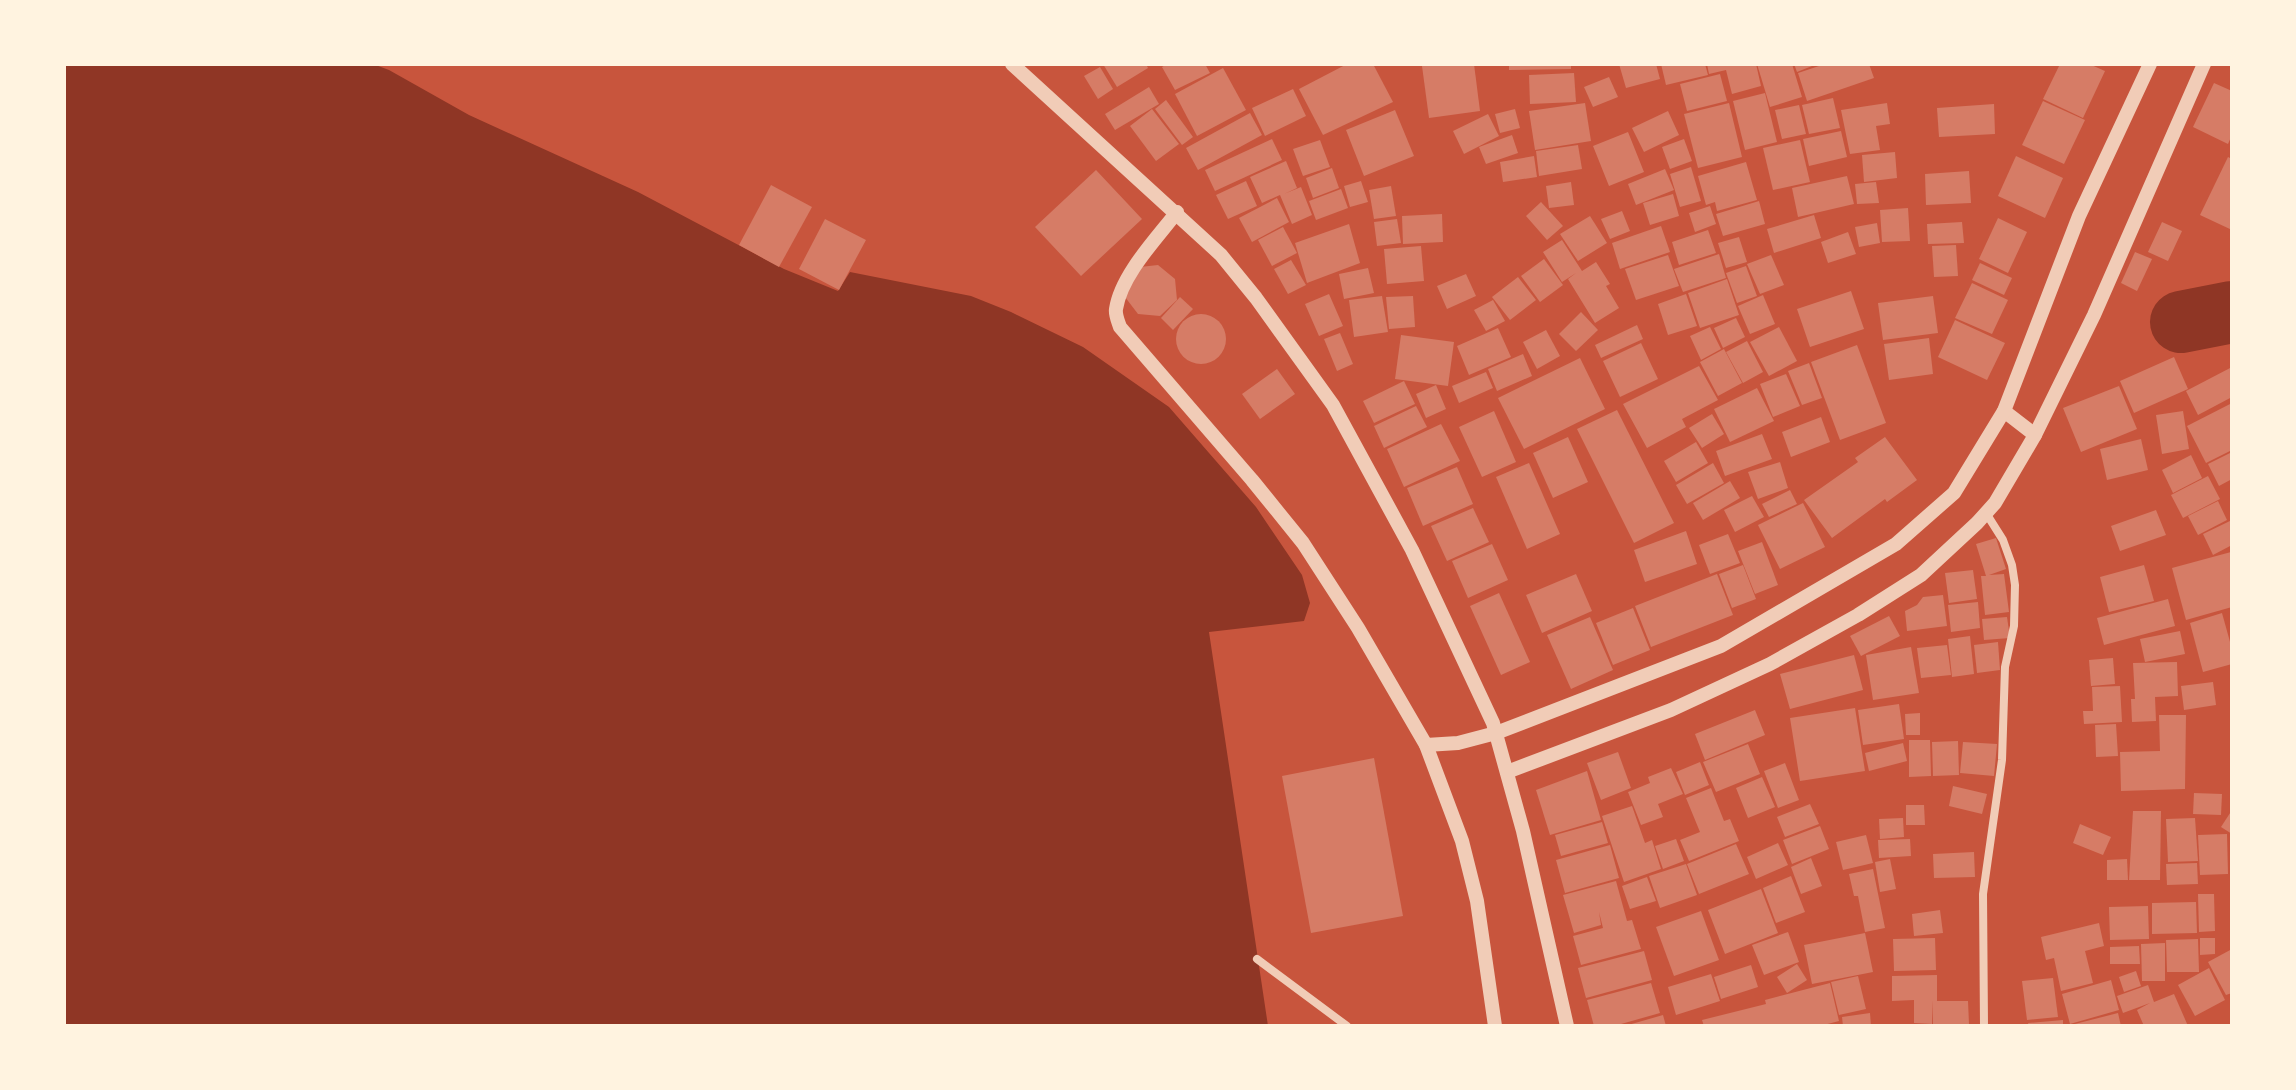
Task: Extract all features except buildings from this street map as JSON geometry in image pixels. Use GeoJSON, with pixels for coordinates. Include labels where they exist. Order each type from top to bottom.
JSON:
{"type":"FeatureCollection","features":[{"type":"Feature","properties":{"kind":"street"},"geometry":{"type":"LineString","coordinates":[[1012,64],[1221,255],[1333,405],[1412,550],[1496,733],[1523,831],[1567,1026]]}},
{"type":"Feature","properties":{"kind":"street"},"geometry":{"type":"LineString","coordinates":[[1426,745],[1458,743],[1496,733],[1721,646],[1896,544],[1954,493],[2004,411],[2079,216],[2150,64]]}},
{"type":"Feature","properties":{"kind":"street"},"geometry":{"type":"LineString","coordinates":[[1507,772],[1671,710],[1770,664],[1858,615],[1921,575],[1990,508],[2035,435],[2094,315],[2204,64]]}},
{"type":"Feature","properties":{"kind":"street"},"geometry":{"type":"LineString","coordinates":[[1177,212],[1137,264],[1122,291],[1115,311],[1120,327],[1303,543],[1358,628],[1426,745],[1462,841],[1477,901],[1495,1026]]}},
{"type":"Feature","properties":{"kind":"street"},"geometry":{"type":"LineString","coordinates":[[2004,411],[2035,435]]}},
{"type":"Feature","properties":{"kind":"street"},"geometry":{"type":"LineString","coordinates":[[1984,1026],[1983,894],[2002,760],[2005,667],[2014,626],[2015,585],[2012,565],[1990,508]]}},
{"type":"Feature","properties":{"kind":"street"},"geometry":{"type":"LineString","coordinates":[[1257,959],[1347,1026]]}},
{"type":"Feature","properties":{"kind":"shaded area"},"geometry":{"type":"Polygon","coordinates":[[[64,64],[373,64],[469,115],[638,192],[784,269],[838,291],[850,272],[971,296],[1083,347],[1169,407],[1256,507],[1302,575],[1310,603],[1304,621],[1209,632],[1268,1026],[64,1026],[64,64]]]}},
{"type":"Feature","properties":{"kind":"waterway"},"geometry":{"type":"LineString","coordinates":[[2181,322],[2232,312]]}}]}
